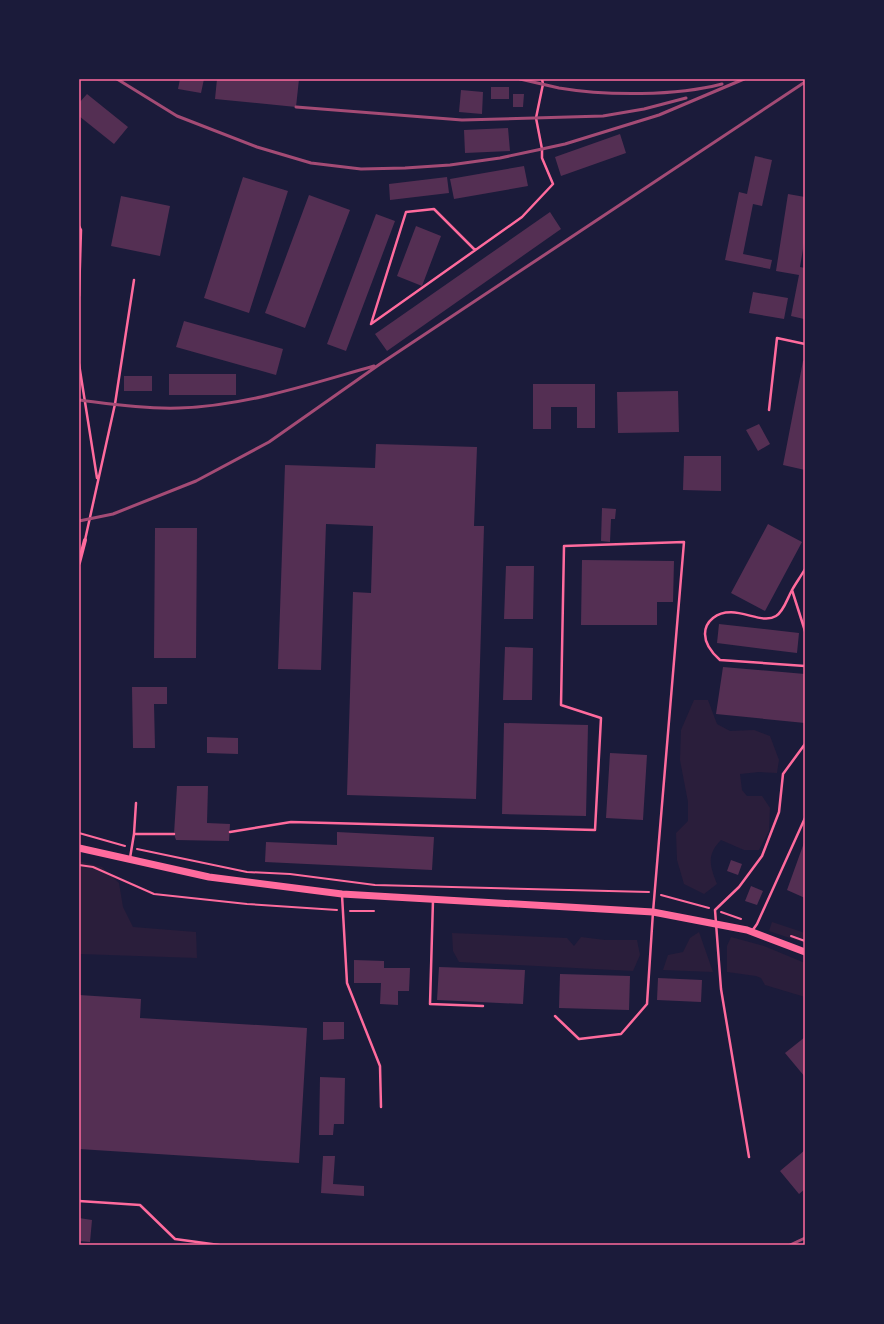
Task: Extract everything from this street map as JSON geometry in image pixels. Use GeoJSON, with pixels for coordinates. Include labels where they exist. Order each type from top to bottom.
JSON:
{"type":"FeatureCollection","features":[{"type":"Feature","properties":{"kind":"main road"},"geometry":{"type":"LineString","coordinates":[[79,848],[209,877],[342,894],[653,912],[752,932],[805,952]]}},
{"type":"Feature","properties":{"kind":"street"},"geometry":{"type":"LineString","coordinates":[[79,563],[86,540]]}},
{"type":"Feature","properties":{"kind":"lane"},"geometry":{"type":"LineString","coordinates":[[475,250],[434,209],[406,212],[371,324],[522,217],[553,184],[542,158],[542,149],[536,118],[543,84],[542,79]]}},
{"type":"Feature","properties":{"kind":"lane"},"geometry":{"type":"LineString","coordinates":[[79,226],[81,230],[79,296]]}},
{"type":"Feature","properties":{"kind":"lane"},"geometry":{"type":"LineString","coordinates":[[86,540],[115,404],[134,280]]}},
{"type":"Feature","properties":{"kind":"lane"},"geometry":{"type":"LineString","coordinates":[[769,410],[777,338],[805,344]]}},
{"type":"Feature","properties":{"kind":"lane"},"geometry":{"type":"LineString","coordinates":[[79,364],[98,481]]}},
{"type":"Feature","properties":{"kind":"lane"},"geometry":{"type":"LineString","coordinates":[[230,832],[291,822],[595,830],[601,718],[561,705],[564,546],[684,542],[653,912],[647,1004],[621,1034],[579,1039],[555,1016]]}},
{"type":"Feature","properties":{"kind":"lane"},"geometry":{"type":"LineString","coordinates":[[805,569],[780,613],[774,618],[765,619],[732,612],[722,612],[708,622],[705,632],[706,639],[712,653],[720,660],[805,666]]}},
{"type":"Feature","properties":{"kind":"lane"},"geometry":{"type":"LineString","coordinates":[[792,590],[805,631]]}},
{"type":"Feature","properties":{"kind":"lane"},"geometry":{"type":"LineString","coordinates":[[750,1157],[721,989],[715,910],[739,887],[762,856],[779,812],[784,774],[805,744]]}},
{"type":"Feature","properties":{"kind":"lane"},"geometry":{"type":"LineString","coordinates":[[130,859],[134,834],[136,803]]}},
{"type":"Feature","properties":{"kind":"lane"},"geometry":{"type":"LineString","coordinates":[[752,932],[805,818]]}},
{"type":"Feature","properties":{"kind":"lane"},"geometry":{"type":"LineString","coordinates":[[134,834],[174,834]]}},
{"type":"Feature","properties":{"kind":"lane"},"geometry":{"type":"LineString","coordinates":[[342,894],[347,983],[380,1066],[381,1107]]}},
{"type":"Feature","properties":{"kind":"lane"},"geometry":{"type":"LineString","coordinates":[[433,899],[430,1004],[483,1006]]}},
{"type":"Feature","properties":{"kind":"lane"},"geometry":{"type":"LineString","coordinates":[[79,1201],[140,1205],[175,1239],[219,1245]]}},
{"type":"Feature","properties":{"kind":"path"},"geometry":{"type":"LineString","coordinates":[[79,833],[132,848],[248,872],[290,874],[375,885],[510,890],[648,892],[715,910],[757,924]]}},
{"type":"Feature","properties":{"kind":"path"},"geometry":{"type":"LineString","coordinates":[[79,865],[93,867],[154,894],[248,904],[343,911],[374,911]]}},
{"type":"Feature","properties":{"kind":"path"},"geometry":{"type":"LineString","coordinates":[[784,934],[805,941]]}},
{"type":"Feature","properties":{"kind":"shaded area"},"geometry":{"type":"Polygon","coordinates":[[[694,700],[708,700],[717,724],[730,731],[754,730],[770,736],[779,760],[777,773],[759,772],[740,774],[742,790],[747,796],[762,796],[770,808],[769,831],[759,850],[744,850],[721,840],[716,845],[711,856],[711,866],[717,884],[704,894],[684,884],[677,860],[676,833],[688,821],[688,802],[680,760],[681,730],[694,700]]]}},
{"type":"Feature","properties":{"kind":"shaded area"},"geometry":{"type":"Polygon","coordinates":[[[79,861],[102,867],[119,883],[123,907],[133,927],[196,932],[197,958],[79,954],[79,861]]]}},
{"type":"Feature","properties":{"kind":"shaded area"},"geometry":{"type":"Polygon","coordinates":[[[772,922],[805,933],[805,943],[769,931],[772,922]]]}},
{"type":"Feature","properties":{"kind":"shaded area"},"geometry":{"type":"Polygon","coordinates":[[[699,932],[713,972],[663,970],[668,955],[683,952],[690,938],[699,932]]]}},
{"type":"Feature","properties":{"kind":"shaded area"},"geometry":{"type":"Polygon","coordinates":[[[452,933],[567,938],[574,946],[581,937],[605,940],[637,940],[640,955],[633,971],[459,962],[453,951],[452,933]]]}},
{"type":"Feature","properties":{"kind":"shaded area"},"geometry":{"type":"Polygon","coordinates":[[[731,937],[764,946],[805,963],[805,997],[765,985],[761,978],[756,976],[727,972],[727,946],[731,937]]]}},
{"type":"Feature","properties":{"kind":"building"},"geometry":{"type":"Polygon","coordinates":[[[180,79],[204,79],[201,93],[178,89],[180,79]]]}},
{"type":"Feature","properties":{"kind":"building"},"geometry":{"type":"Polygon","coordinates":[[[217,79],[299,79],[296,107],[215,99],[217,79]]]}},
{"type":"Feature","properties":{"kind":"building"},"geometry":{"type":"Polygon","coordinates":[[[491,87],[509,87],[509,99],[491,99],[491,87]]]}},
{"type":"Feature","properties":{"kind":"building"},"geometry":{"type":"Polygon","coordinates":[[[461,90],[483,92],[482,114],[459,112],[461,90]]]}},
{"type":"Feature","properties":{"kind":"building"},"geometry":{"type":"Polygon","coordinates":[[[87,94],[128,127],[114,144],[79,116],[79,103],[87,94]]]}},
{"type":"Feature","properties":{"kind":"building"},"geometry":{"type":"Polygon","coordinates":[[[513,94],[524,94],[523,107],[513,107],[513,94]]]}},
{"type":"Feature","properties":{"kind":"building"},"geometry":{"type":"Polygon","coordinates":[[[508,128],[510,151],[465,153],[464,130],[508,128]]]}},
{"type":"Feature","properties":{"kind":"building"},"geometry":{"type":"Polygon","coordinates":[[[620,134],[626,153],[561,176],[555,157],[620,134]]]}},
{"type":"Feature","properties":{"kind":"building"},"geometry":{"type":"Polygon","coordinates":[[[755,156],[772,160],[762,206],[753,204],[743,254],[772,260],[770,269],[725,260],[739,192],[747,194],[755,156]]]}},
{"type":"Feature","properties":{"kind":"building"},"geometry":{"type":"Polygon","coordinates":[[[524,166],[528,186],[454,199],[450,179],[524,166]]]}},
{"type":"Feature","properties":{"kind":"building"},"geometry":{"type":"Polygon","coordinates":[[[243,177],[288,191],[249,313],[204,298],[243,177]]]}},
{"type":"Feature","properties":{"kind":"building"},"geometry":{"type":"Polygon","coordinates":[[[447,177],[449,193],[390,200],[389,184],[447,177]]]}},
{"type":"Feature","properties":{"kind":"building"},"geometry":{"type":"Polygon","coordinates":[[[788,194],[805,197],[805,237],[800,267],[805,268],[804,319],[791,316],[799,275],[776,271],[788,194]]]}},
{"type":"Feature","properties":{"kind":"building"},"geometry":{"type":"Polygon","coordinates":[[[309,195],[350,210],[305,328],[265,313],[309,195]]]}},
{"type":"Feature","properties":{"kind":"building"},"geometry":{"type":"Polygon","coordinates":[[[121,196],[170,206],[160,256],[111,246],[121,196]]]}},
{"type":"Feature","properties":{"kind":"building"},"geometry":{"type":"Polygon","coordinates":[[[550,212],[561,229],[387,351],[375,334],[550,212]]]}},
{"type":"Feature","properties":{"kind":"building"},"geometry":{"type":"Polygon","coordinates":[[[376,214],[395,221],[346,351],[327,344],[376,214]]]}},
{"type":"Feature","properties":{"kind":"building"},"geometry":{"type":"Polygon","coordinates":[[[416,226],[441,236],[422,286],[397,276],[416,226]]]}},
{"type":"Feature","properties":{"kind":"building"},"geometry":{"type":"Polygon","coordinates":[[[753,292],[788,298],[784,319],[749,313],[753,292]]]}},
{"type":"Feature","properties":{"kind":"building"},"geometry":{"type":"Polygon","coordinates":[[[184,321],[283,349],[276,375],[176,347],[184,321]]]}},
{"type":"Feature","properties":{"kind":"building"},"geometry":{"type":"Polygon","coordinates":[[[803,361],[805,361],[805,470],[783,465],[803,361]]]}},
{"type":"Feature","properties":{"kind":"building"},"geometry":{"type":"Polygon","coordinates":[[[169,374],[236,374],[236,395],[169,395],[169,374]]]}},
{"type":"Feature","properties":{"kind":"building"},"geometry":{"type":"Polygon","coordinates":[[[124,376],[152,376],[152,391],[124,391],[124,376]]]}},
{"type":"Feature","properties":{"kind":"building"},"geometry":{"type":"Polygon","coordinates":[[[533,384],[595,384],[595,428],[577,428],[577,407],[551,407],[551,429],[533,429],[533,384]]]}},
{"type":"Feature","properties":{"kind":"building"},"geometry":{"type":"Polygon","coordinates":[[[678,391],[679,432],[618,433],[617,392],[678,391]]]}},
{"type":"Feature","properties":{"kind":"building"},"geometry":{"type":"Polygon","coordinates":[[[759,424],[770,444],[758,451],[746,430],[759,424]]]}},
{"type":"Feature","properties":{"kind":"building"},"geometry":{"type":"Polygon","coordinates":[[[376,444],[477,447],[474,526],[484,526],[476,799],[347,795],[353,592],[371,593],[373,526],[326,524],[321,670],[278,669],[285,465],[375,468],[376,444]]]}},
{"type":"Feature","properties":{"kind":"building"},"geometry":{"type":"Polygon","coordinates":[[[684,456],[721,456],[721,491],[683,490],[684,456]]]}},
{"type":"Feature","properties":{"kind":"building"},"geometry":{"type":"Polygon","coordinates":[[[602,508],[616,509],[615,519],[611,519],[610,542],[601,541],[602,508]]]}},
{"type":"Feature","properties":{"kind":"building"},"geometry":{"type":"Polygon","coordinates":[[[768,524],[802,542],[765,611],[731,593],[768,524]]]}},
{"type":"Feature","properties":{"kind":"building"},"geometry":{"type":"Polygon","coordinates":[[[155,528],[197,528],[196,658],[154,658],[155,528]]]}},
{"type":"Feature","properties":{"kind":"building"},"geometry":{"type":"Polygon","coordinates":[[[582,560],[674,561],[673,602],[657,602],[657,625],[581,625],[582,560]]]}},
{"type":"Feature","properties":{"kind":"building"},"geometry":{"type":"Polygon","coordinates":[[[506,566],[534,566],[533,619],[504,619],[506,566]]]}},
{"type":"Feature","properties":{"kind":"building"},"geometry":{"type":"Polygon","coordinates":[[[719,624],[799,633],[797,653],[717,643],[719,624]]]}},
{"type":"Feature","properties":{"kind":"building"},"geometry":{"type":"Polygon","coordinates":[[[505,647],[533,648],[532,700],[503,700],[505,647]]]}},
{"type":"Feature","properties":{"kind":"building"},"geometry":{"type":"Polygon","coordinates":[[[723,667],[805,674],[805,723],[716,714],[723,667]]]}},
{"type":"Feature","properties":{"kind":"building"},"geometry":{"type":"Polygon","coordinates":[[[132,687],[167,687],[167,704],[154,704],[155,748],[133,748],[132,687]]]}},
{"type":"Feature","properties":{"kind":"building"},"geometry":{"type":"Polygon","coordinates":[[[504,723],[588,725],[586,816],[502,814],[504,723]]]}},
{"type":"Feature","properties":{"kind":"building"},"geometry":{"type":"Polygon","coordinates":[[[207,737],[238,738],[238,754],[207,753],[207,737]]]}},
{"type":"Feature","properties":{"kind":"building"},"geometry":{"type":"Polygon","coordinates":[[[610,753],[647,755],[643,820],[606,818],[610,753]]]}},
{"type":"Feature","properties":{"kind":"building"},"geometry":{"type":"Polygon","coordinates":[[[177,786],[208,786],[207,823],[230,824],[229,841],[176,840],[174,834],[177,786]]]}},
{"type":"Feature","properties":{"kind":"building"},"geometry":{"type":"Polygon","coordinates":[[[337,832],[434,837],[432,870],[265,862],[266,842],[337,845],[337,832]]]}},
{"type":"Feature","properties":{"kind":"building"},"geometry":{"type":"Polygon","coordinates":[[[805,840],[805,898],[787,890],[805,840]]]}},
{"type":"Feature","properties":{"kind":"building"},"geometry":{"type":"Polygon","coordinates":[[[731,860],[742,864],[738,875],[727,871],[731,860]]]}},
{"type":"Feature","properties":{"kind":"building"},"geometry":{"type":"Polygon","coordinates":[[[751,886],[763,891],[757,905],[745,901],[751,886]]]}},
{"type":"Feature","properties":{"kind":"building"},"geometry":{"type":"Polygon","coordinates":[[[354,960],[384,961],[384,968],[410,968],[409,991],[398,991],[398,1005],[380,1004],[381,983],[354,983],[354,960]]]}},
{"type":"Feature","properties":{"kind":"building"},"geometry":{"type":"Polygon","coordinates":[[[439,967],[525,970],[523,1004],[437,1000],[439,967]]]}},
{"type":"Feature","properties":{"kind":"building"},"geometry":{"type":"Polygon","coordinates":[[[560,974],[630,976],[629,1010],[559,1008],[560,974]]]}},
{"type":"Feature","properties":{"kind":"building"},"geometry":{"type":"Polygon","coordinates":[[[658,978],[702,980],[701,1002],[657,1000],[658,978]]]}},
{"type":"Feature","properties":{"kind":"building"},"geometry":{"type":"Polygon","coordinates":[[[79,995],[141,999],[140,1018],[307,1028],[299,1163],[79,1149],[79,995]]]}},
{"type":"Feature","properties":{"kind":"building"},"geometry":{"type":"Polygon","coordinates":[[[323,1022],[344,1022],[344,1039],[323,1040],[323,1022]]]}},
{"type":"Feature","properties":{"kind":"building"},"geometry":{"type":"Polygon","coordinates":[[[805,1037],[805,1077],[785,1053],[805,1037]]]}},
{"type":"Feature","properties":{"kind":"building"},"geometry":{"type":"Polygon","coordinates":[[[320,1077],[345,1078],[344,1124],[334,1124],[333,1135],[319,1135],[320,1077]]]}},
{"type":"Feature","properties":{"kind":"building"},"geometry":{"type":"Polygon","coordinates":[[[805,1150],[805,1189],[799,1194],[780,1171],[805,1150]]]}},
{"type":"Feature","properties":{"kind":"building"},"geometry":{"type":"Polygon","coordinates":[[[323,1156],[335,1156],[333,1184],[364,1186],[364,1196],[321,1193],[323,1156]]]}},
{"type":"Feature","properties":{"kind":"building"},"geometry":{"type":"Polygon","coordinates":[[[79,1218],[92,1220],[90,1242],[79,1241],[79,1218]]]}},
{"type":"Feature","properties":{"kind":"railway"},"geometry":{"type":"LineString","coordinates":[[117,79],[177,116],[257,147],[311,163],[361,169],[450,165],[500,158],[565,144],[659,115],[744,79]]}},
{"type":"Feature","properties":{"kind":"railway"},"geometry":{"type":"LineString","coordinates":[[520,79],[578,91],[641,94],[684,91],[722,84]]}},
{"type":"Feature","properties":{"kind":"railway"},"geometry":{"type":"LineString","coordinates":[[79,521],[113,514],[196,481],[269,442],[380,364],[805,82]]}},
{"type":"Feature","properties":{"kind":"railway"},"geometry":{"type":"LineString","coordinates":[[296,107],[462,120],[603,116],[644,109],[686,98]]}},
{"type":"Feature","properties":{"kind":"railway"},"geometry":{"type":"LineString","coordinates":[[79,400],[154,408],[204,406],[253,399],[302,387],[374,366]]}},
{"type":"Feature","properties":{"kind":"railway"},"geometry":{"type":"LineString","coordinates":[[790,1245],[805,1238]]}}]}
